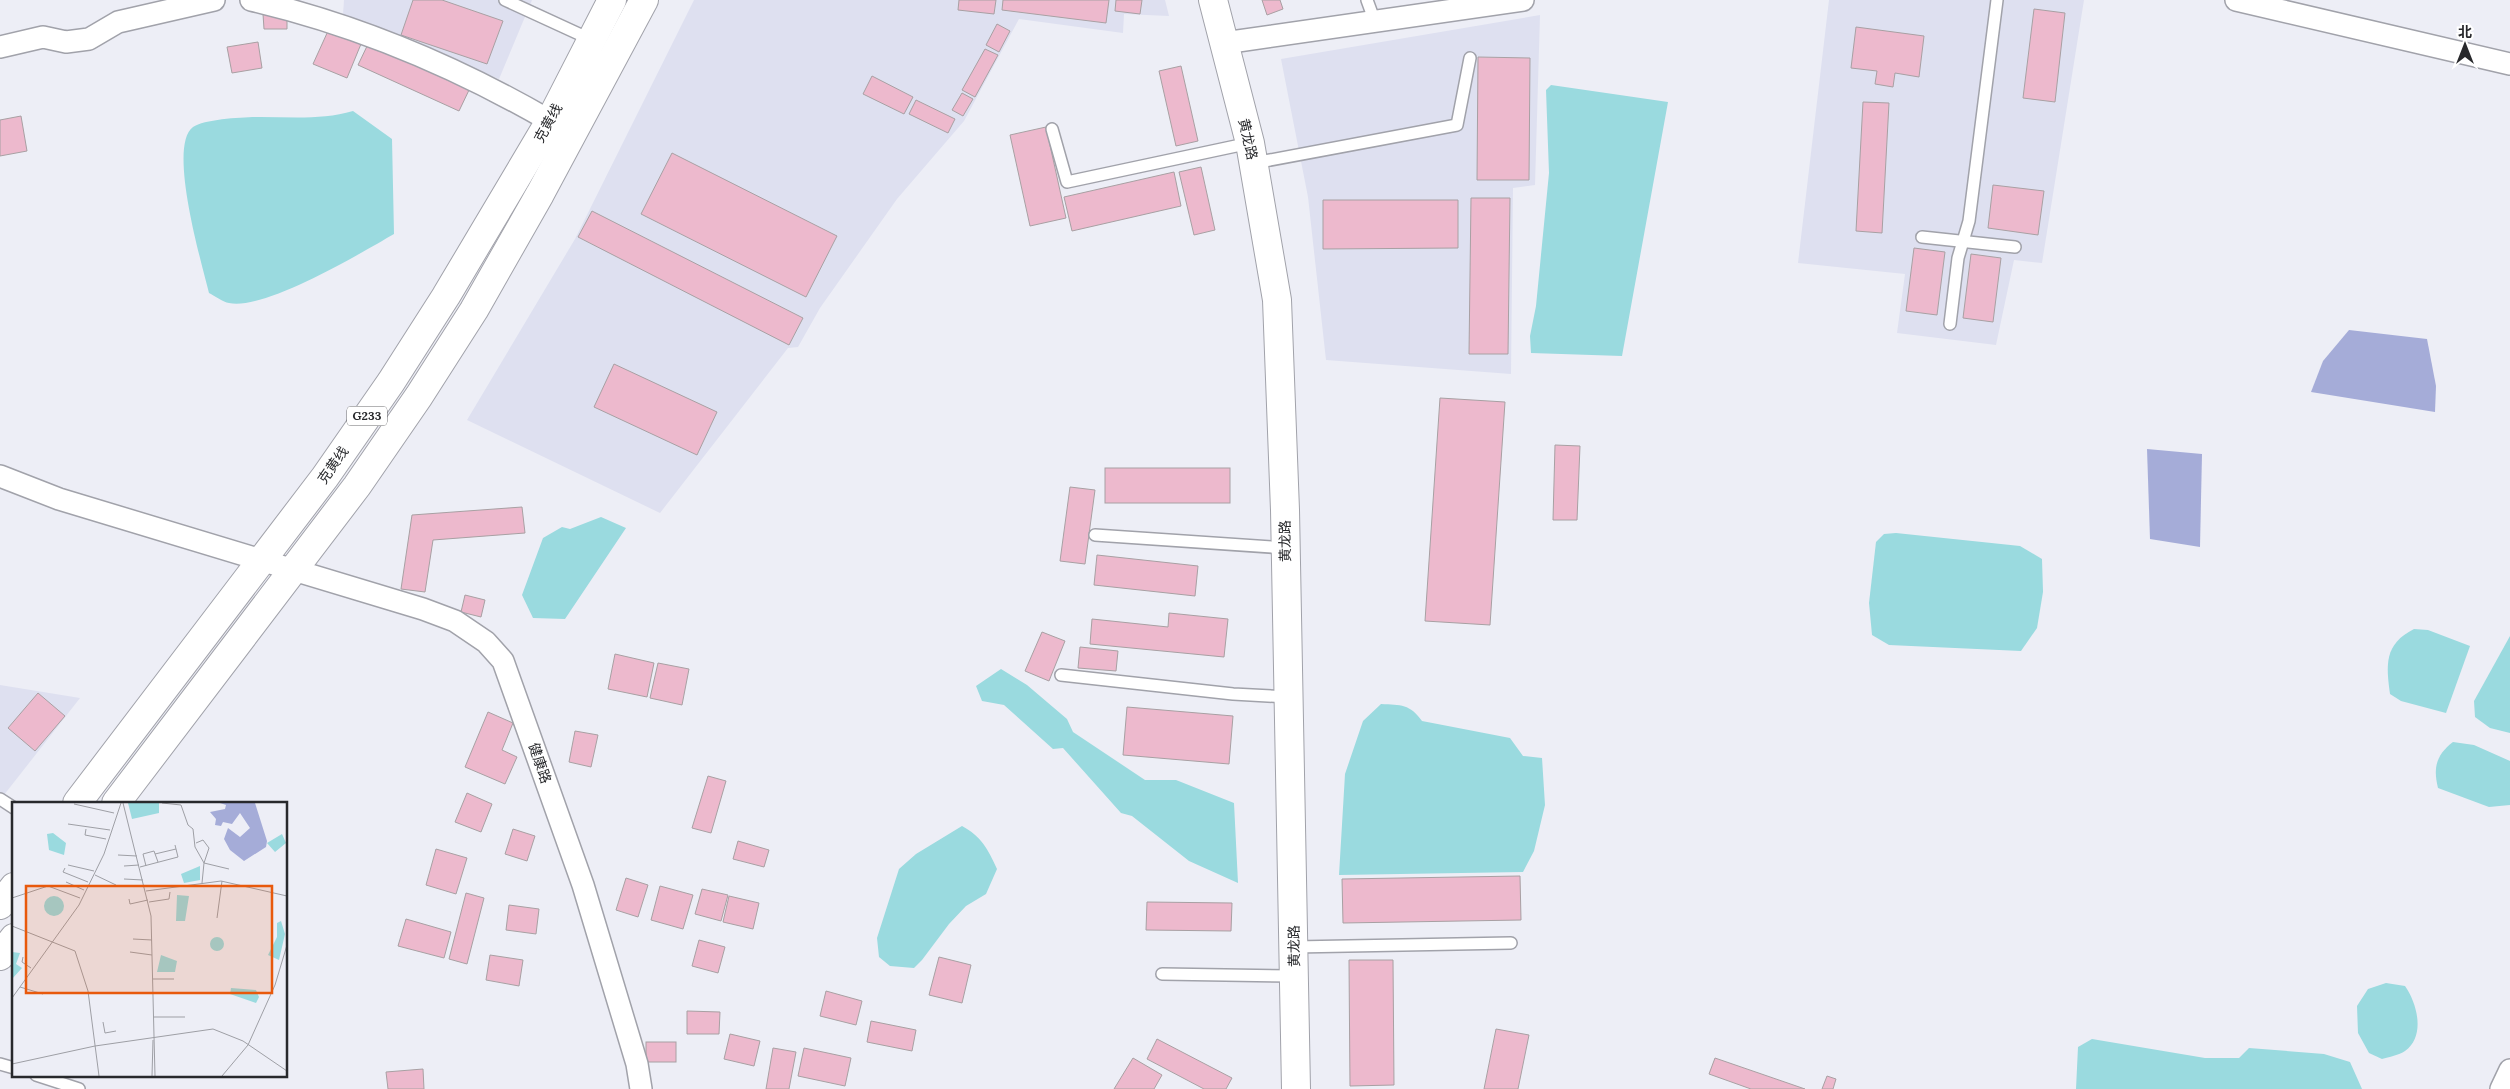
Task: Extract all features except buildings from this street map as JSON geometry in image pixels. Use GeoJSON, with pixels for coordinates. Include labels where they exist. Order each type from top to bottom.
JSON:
{"type":"FeatureCollection","features":[{"type":"Feature","properties":{"kind":"main road","name":"克黄线"},"geometry":{"type":"LineString","coordinates":[[79,802],[325,477],[391,382],[446,296],[550,121],[612,0]]}},
{"type":"Feature","properties":{"kind":"main road","name":"克黄线"},"geometry":{"type":"LineString","coordinates":[[117,802],[357,486],[474,310],[540,194],[644,0]]}},
{"type":"Feature","properties":{"kind":"main road","name":"黄龙路"},"geometry":{"type":"LineString","coordinates":[[1213,0],[1252,153],[1277,300],[1286,548],[1296,1089]]}},
{"type":"Feature","properties":{"kind":"main road"},"geometry":{"type":"LineString","coordinates":[[0,905],[12,890]]}},
{"type":"Feature","properties":{"kind":"main road"},"geometry":{"type":"LineString","coordinates":[[0,956],[12,941]]}},
{"type":"Feature","properties":{"kind":"street"},"geometry":{"type":"LineString","coordinates":[[0,47],[44,37],[66,42],[89,39],[118,22],[214,0]]}},
{"type":"Feature","properties":{"kind":"street"},"geometry":{"type":"LineString","coordinates":[[251,0],[306,13],[353,28],[506,96],[550,121]]}},
{"type":"Feature","properties":{"kind":"street"},"geometry":{"type":"LineString","coordinates":[[1224,43],[1524,0]]}},
{"type":"Feature","properties":{"kind":"street"},"geometry":{"type":"LineString","coordinates":[[2236,0],[2510,64]]}},
{"type":"Feature","properties":{"kind":"street","name":"健康路"},"geometry":{"type":"LineString","coordinates":[[0,476],[59,499],[262,559],[455,621],[486,642],[502,661],[583,885],[637,1064],[641,1089]]}},
{"type":"Feature","properties":{"kind":"street"},"geometry":{"type":"LineString","coordinates":[[2501,1089],[2510,1070]]}},
{"type":"Feature","properties":{"kind":"lane"},"geometry":{"type":"LineString","coordinates":[[505,0],[592,40]]}},
{"type":"Feature","properties":{"kind":"lane"},"geometry":{"type":"LineString","coordinates":[[1367,0],[1375,22]]}},
{"type":"Feature","properties":{"kind":"lane"},"geometry":{"type":"LineString","coordinates":[[1950,324],[1958,258],[1969,221],[1997,0]]}},
{"type":"Feature","properties":{"kind":"lane"},"geometry":{"type":"LineString","coordinates":[[1052,129],[1066,182],[1252,153],[1457,126],[1470,58]]}},
{"type":"Feature","properties":{"kind":"lane"},"geometry":{"type":"LineString","coordinates":[[1922,237],[2015,247]]}},
{"type":"Feature","properties":{"kind":"lane"},"geometry":{"type":"LineString","coordinates":[[1095,535],[1286,548]]}},
{"type":"Feature","properties":{"kind":"lane"},"geometry":{"type":"LineString","coordinates":[[1061,675],[1233,694],[1288,698]]}},
{"type":"Feature","properties":{"kind":"lane"},"geometry":{"type":"LineString","coordinates":[[0,799],[12,807]]}},
{"type":"Feature","properties":{"kind":"lane"},"geometry":{"type":"LineString","coordinates":[[1294,947],[1511,943]]}},
{"type":"Feature","properties":{"kind":"lane"},"geometry":{"type":"LineString","coordinates":[[1162,974],[1294,976]]}},
{"type":"Feature","properties":{"kind":"lane"},"geometry":{"type":"LineString","coordinates":[[39,1076],[79,1089]]}},
{"type":"Feature","properties":{"kind":"shaded area"},"geometry":{"type":"Polygon","coordinates":[[[344,0],[532,0],[499,79],[343,15],[344,0]]]}},
{"type":"Feature","properties":{"kind":"shaded area"},"geometry":{"type":"Polygon","coordinates":[[[694,0],[1165,0],[1169,16],[1124,14],[1123,33],[1019,19],[964,121],[897,199],[820,308],[798,347],[788,348],[660,513],[467,420],[575,239],[694,0]]]}},
{"type":"Feature","properties":{"kind":"shaded area"},"geometry":{"type":"Polygon","coordinates":[[[1829,0],[2084,0],[2042,263],[2014,260],[1996,345],[1897,333],[1905,274],[1798,263],[1829,0]]]}},
{"type":"Feature","properties":{"kind":"shaded area"},"geometry":{"type":"Polygon","coordinates":[[[1540,15],[1535,185],[1513,188],[1511,374],[1326,360],[1308,197],[1281,59],[1540,15]]]}},
{"type":"Feature","properties":{"kind":"shaded area"},"geometry":{"type":"Polygon","coordinates":[[[1551,85],[1668,102],[1622,356],[1531,353],[1530,336],[1536,306],[1549,173],[1546,90],[1551,85]]]}},
{"type":"Feature","properties":{"kind":"shaded area"},"geometry":{"type":"Polygon","coordinates":[[[353,111],[392,139],[394,234],[312,279],[265,298],[245,303],[229,303],[209,293],[194,233],[185,180],[184,157],[186,138],[193,127],[206,122],[225,119],[319,117],[353,111]]]}},
{"type":"Feature","properties":{"kind":"shaded area"},"geometry":{"type":"Polygon","coordinates":[[[2349,330],[2427,339],[2436,386],[2435,412],[2311,392],[2323,361],[2349,330]]]}},
{"type":"Feature","properties":{"kind":"shaded area"},"geometry":{"type":"Polygon","coordinates":[[[2147,449],[2202,454],[2200,547],[2150,539],[2147,449]]]}},
{"type":"Feature","properties":{"kind":"shaded area"},"geometry":{"type":"Polygon","coordinates":[[[601,517],[626,528],[565,619],[533,618],[522,595],[543,538],[562,527],[570,529],[601,517]]]}},
{"type":"Feature","properties":{"kind":"shaded area"},"geometry":{"type":"Polygon","coordinates":[[[1896,533],[2020,546],[2042,559],[2043,592],[2037,628],[2021,651],[1889,645],[1872,635],[1869,603],[1876,542],[1884,534],[1896,533]]]}},
{"type":"Feature","properties":{"kind":"shaded area"},"geometry":{"type":"Polygon","coordinates":[[[2414,629],[2428,630],[2470,646],[2446,713],[2401,701],[2390,694],[2389,656],[2397,641],[2414,629]]]}},
{"type":"Feature","properties":{"kind":"shaded area"},"geometry":{"type":"Polygon","coordinates":[[[2510,636],[2510,733],[2490,728],[2475,717],[2474,701],[2510,636]]]}},
{"type":"Feature","properties":{"kind":"shaded area"},"geometry":{"type":"Polygon","coordinates":[[[1001,669],[1027,685],[1067,719],[1073,732],[1145,780],[1176,780],[1234,803],[1238,883],[1189,861],[1132,816],[1121,813],[1063,748],[1053,749],[1004,705],[982,701],[976,686],[1001,669]]]}},
{"type":"Feature","properties":{"kind":"shaded area"},"geometry":{"type":"Polygon","coordinates":[[[0,685],[80,698],[0,800],[0,685]]]}},
{"type":"Feature","properties":{"kind":"shaded area"},"geometry":{"type":"Polygon","coordinates":[[[1381,704],[1409,708],[1422,721],[1510,738],[1523,756],[1542,758],[1545,805],[1534,851],[1523,872],[1339,875],[1345,774],[1363,721],[1381,704]]]}},
{"type":"Feature","properties":{"kind":"shaded area"},"geometry":{"type":"Polygon","coordinates":[[[2453,742],[2474,745],[2510,761],[2510,805],[2489,807],[2438,788],[2437,762],[2447,747],[2453,742]]]}},
{"type":"Feature","properties":{"kind":"shaded area"},"geometry":{"type":"Polygon","coordinates":[[[962,826],[979,839],[997,869],[986,894],[966,906],[914,968],[890,966],[879,957],[877,938],[899,869],[916,854],[962,826]]]}},
{"type":"Feature","properties":{"kind":"shaded area"},"geometry":{"type":"Polygon","coordinates":[[[2386,983],[2405,986],[2416,1010],[2417,1028],[2416,1037],[2412,1045],[2397,1055],[2382,1059],[2369,1053],[2358,1033],[2357,1006],[2368,989],[2386,983]]]}},
{"type":"Feature","properties":{"kind":"shaded area"},"geometry":{"type":"Polygon","coordinates":[[[2092,1039],[2205,1058],[2239,1058],[2249,1048],[2324,1054],[2350,1062],[2362,1089],[2076,1089],[2078,1047],[2092,1039]]]}}]}
